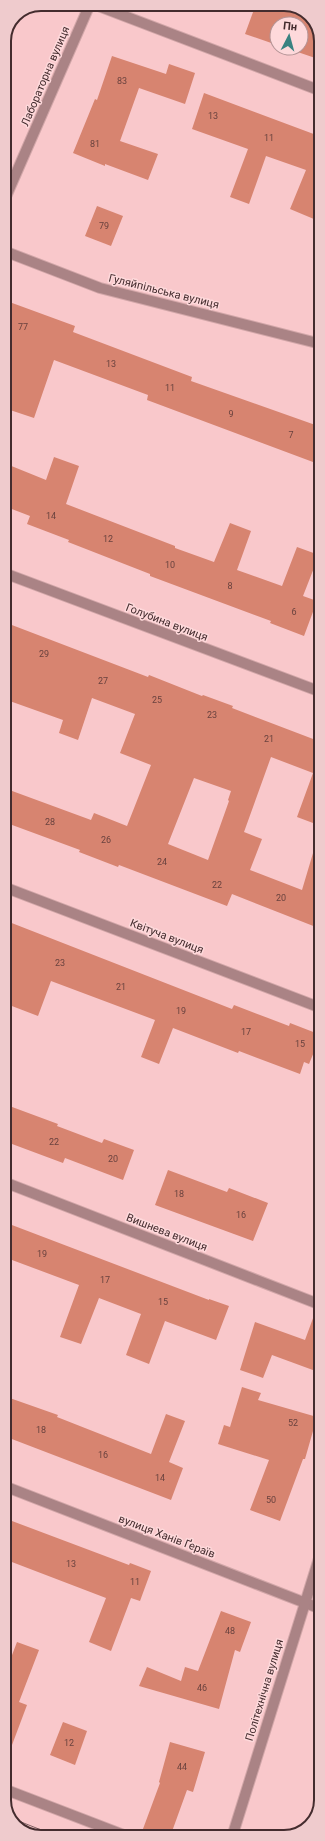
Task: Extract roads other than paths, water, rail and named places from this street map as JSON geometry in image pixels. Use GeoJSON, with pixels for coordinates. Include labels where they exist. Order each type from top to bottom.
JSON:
{"type":"FeatureCollection","features":[{"type":"Feature","properties":{"kind":"street","name":"Лабораторна вулиця"},"geometry":{"type":"LineString","coordinates":[[11,185],[87,11]]}},
{"type":"Feature","properties":{"kind":"street"},"geometry":{"type":"LineString","coordinates":[[111,11],[314,88]]}},
{"type":"Feature","properties":{"kind":"street","name":"Гуляйпільська вулиця"},"geometry":{"type":"LineString","coordinates":[[11,254],[100,288],[314,342]]}},
{"type":"Feature","properties":{"kind":"street","name":"Голубина вулиця"},"geometry":{"type":"LineString","coordinates":[[11,576],[314,689]]}},
{"type":"Feature","properties":{"kind":"street","name":"Квітуча вулиця"},"geometry":{"type":"LineString","coordinates":[[11,890],[314,1005]]}},
{"type":"Feature","properties":{"kind":"street","name":"Вишнева вулиця"},"geometry":{"type":"LineString","coordinates":[[11,1185],[314,1301]]}},
{"type":"Feature","properties":{"kind":"street","name":"вулиця Ханів Ґераїв"},"geometry":{"type":"LineString","coordinates":[[11,1489],[314,1607]]}},
{"type":"Feature","properties":{"kind":"street","name":"Політехнічна вулиця"},"geometry":{"type":"LineString","coordinates":[[234,1830],[314,1573]]}},
{"type":"Feature","properties":{"kind":"street"},"geometry":{"type":"LineString","coordinates":[[11,1792],[111,1830]]}},
{"type":"Feature","properties":{"kind":"tram line"},"geometry":{"type":"LineString","coordinates":[[21,1822],[41,1830]]}}]}
